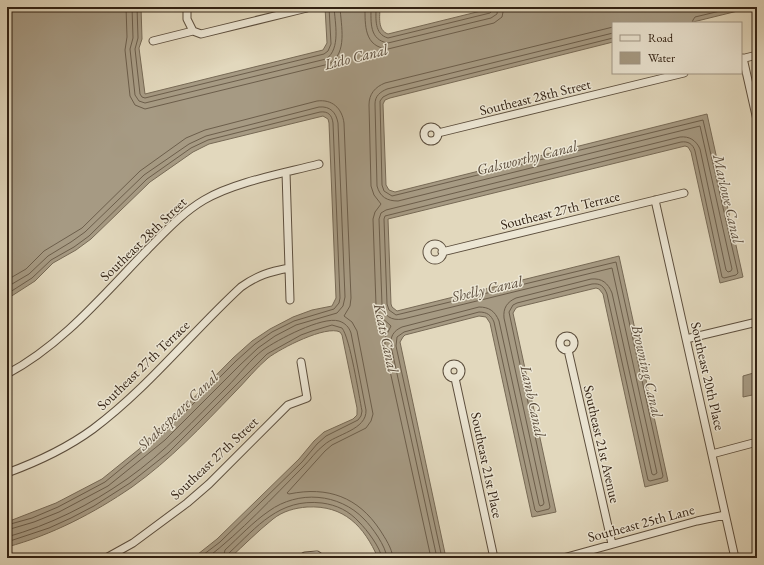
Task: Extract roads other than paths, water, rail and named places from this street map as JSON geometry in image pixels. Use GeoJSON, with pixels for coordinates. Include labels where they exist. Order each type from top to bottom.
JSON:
{"type":"FeatureCollection","features":[{"type":"Feature","properties":{"kind":"street"},"geometry":{"type":"LineString","coordinates":[[187,7],[187,19],[193,31]]}},
{"type":"Feature","properties":{"kind":"street"},"geometry":{"type":"LineString","coordinates":[[153,41],[193,31],[201,34],[280,11],[307,8]]}},
{"type":"Feature","properties":{"kind":"street"},"geometry":{"type":"LineString","coordinates":[[757,55],[742,59],[757,120]]}},
{"type":"Feature","properties":{"kind":"street","name":"Southeast 28th Street"},"geometry":{"type":"LineString","coordinates":[[438,133],[680,74]]}},
{"type":"Feature","properties":{"kind":"street","name":"Southeast 28th Street"},"geometry":{"type":"LineString","coordinates":[[7,374],[32,360],[50,346],[168,230],[196,205],[211,196],[232,188],[286,172],[320,164]]}},
{"type":"Feature","properties":{"kind":"street"},"geometry":{"type":"LineString","coordinates":[[286,172],[290,300]]}},
{"type":"Feature","properties":{"kind":"street","name":"Southeast 27th Terrace"},"geometry":{"type":"LineString","coordinates":[[442,252],[684,193]]}},
{"type":"Feature","properties":{"kind":"street","name":"Southeast 20th Place"},"geometry":{"type":"LineString","coordinates":[[655,200],[735,558]]}},
{"type":"Feature","properties":{"kind":"street","name":"Southeast 27th Terrace"},"geometry":{"type":"LineString","coordinates":[[7,474],[54,453],[93,429],[127,401],[241,287],[257,276],[270,271],[289,268]]}},
{"type":"Feature","properties":{"kind":"street"},"geometry":{"type":"LineString","coordinates":[[686,340],[757,322]]}},
{"type":"Feature","properties":{"kind":"street","name":"Southeast 21st Avenue"},"geometry":{"type":"LineString","coordinates":[[568,350],[612,544]]}},
{"type":"Feature","properties":{"kind":"street","name":"Southeast 27th Street"},"geometry":{"type":"LineString","coordinates":[[106,558],[133,543],[187,503],[210,484],[288,405],[308,398],[301,362]]}},
{"type":"Feature","properties":{"kind":"street","name":"Southeast 21st Place"},"geometry":{"type":"LineString","coordinates":[[455,378],[494,558]]}},
{"type":"Feature","properties":{"kind":"street"},"geometry":{"type":"LineString","coordinates":[[712,454],[757,442]]}},
{"type":"Feature","properties":{"kind":"street","name":"Southeast 25th Lane"},"geometry":{"type":"LineString","coordinates":[[563,558],[725,515]]}},
{"type":"Feature","properties":{"kind":"street"},"geometry":{"type":"LineString","coordinates":[[302,558],[305,556],[319,557]]}},
{"type":"Feature","properties":{"kind":"water"},"geometry":{"type":"Polygon","coordinates":[[[7,7],[141,7],[142,39],[139,48],[145,94],[323,50],[327,43],[325,7],[380,7],[381,26],[384,32],[388,34],[497,7],[754,7],[693,22],[612,22],[612,42],[390,98],[385,100],[383,104],[386,185],[389,190],[395,192],[707,114],[743,277],[720,283],[691,152],[688,147],[685,146],[388,219],[391,304],[397,311],[619,256],[668,481],[645,487],[603,294],[596,288],[518,307],[513,313],[556,512],[532,517],[490,323],[486,317],[479,316],[405,335],[400,342],[446,558],[378,558],[366,536],[351,520],[332,510],[320,507],[307,507],[289,510],[277,516],[230,558],[193,558],[217,539],[299,459],[314,441],[324,432],[353,419],[357,415],[357,408],[342,335],[340,332],[333,331],[304,339],[268,358],[185,442],[159,466],[132,487],[103,506],[56,530],[7,547],[7,522],[56,503],[102,479],[159,433],[233,358],[252,341],[270,329],[293,317],[312,310],[332,306],[336,298],[329,123],[328,119],[323,116],[209,144],[193,152],[150,182],[91,239],[76,250],[53,263],[35,281],[7,299],[7,7]]]}},
{"type":"Feature","properties":{"kind":"water"},"geometry":{"type":"Polygon","coordinates":[[[757,372],[757,394],[743,397],[743,376],[757,372]]]}},
{"type":"Feature","properties":{"kind":"water label","name":"Lido Canal"},"geometry":{"type":"Point","coordinates":[356,57]}},
{"type":"Feature","properties":{"kind":"water label","name":"Galsworthy Canal"},"geometry":{"type":"Point","coordinates":[527,158]}},
{"type":"Feature","properties":{"kind":"water label","name":"Marlowe Canal"},"geometry":{"type":"Point","coordinates":[728,199]}},
{"type":"Feature","properties":{"kind":"water label","name":"Shelly Canal"},"geometry":{"type":"Point","coordinates":[487,289]}},
{"type":"Feature","properties":{"kind":"water label","name":"Keats Canal"},"geometry":{"type":"Point","coordinates":[386,338]}},
{"type":"Feature","properties":{"kind":"water label","name":"Browning Canal"},"geometry":{"type":"Point","coordinates":[647,371]}},
{"type":"Feature","properties":{"kind":"water label","name":"Lamb Canal"},"geometry":{"type":"Point","coordinates":[533,401]}},
{"type":"Feature","properties":{"kind":"water label","name":"Shakespeare Canal"},"geometry":{"type":"Point","coordinates":[178,411]}}]}
